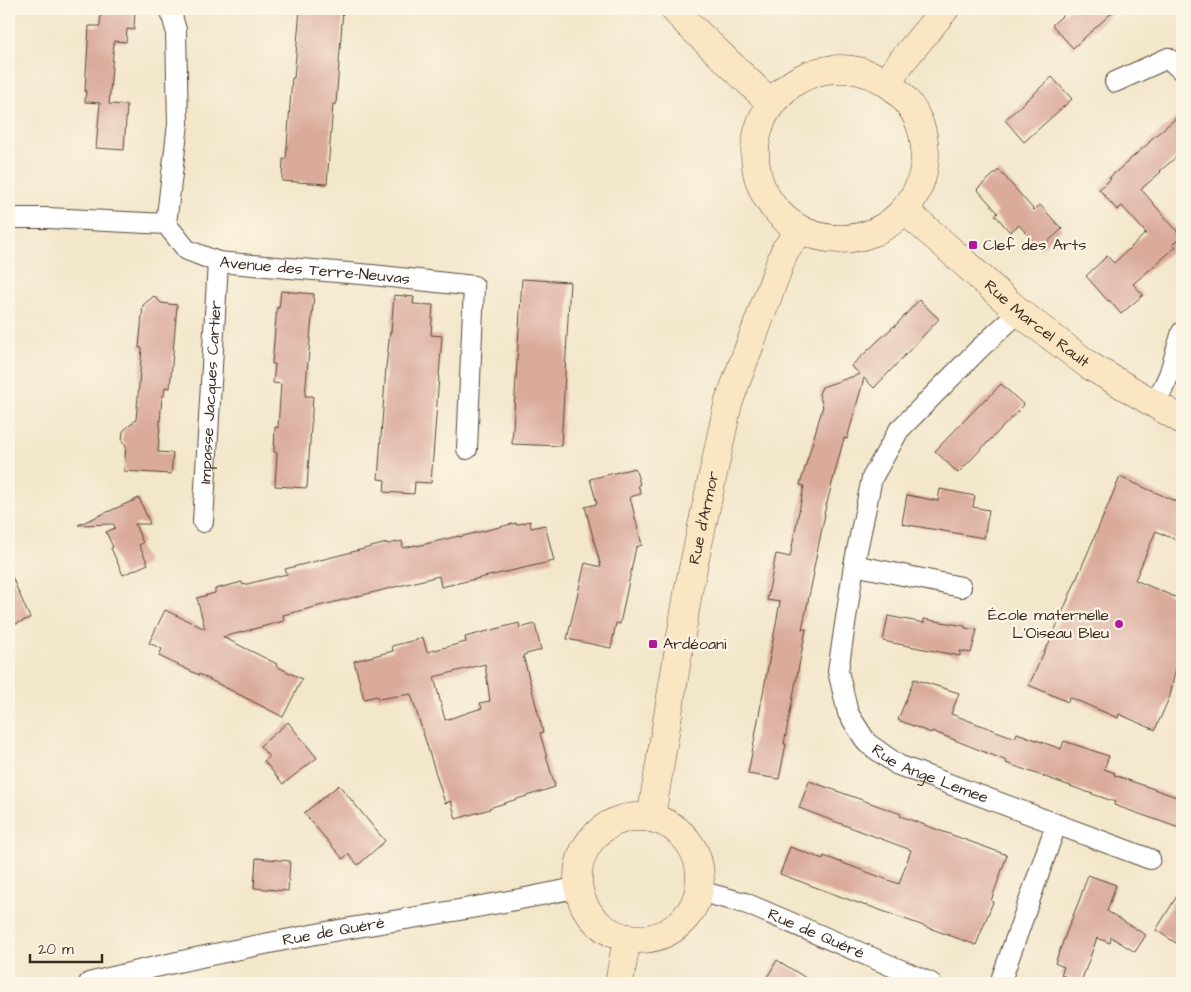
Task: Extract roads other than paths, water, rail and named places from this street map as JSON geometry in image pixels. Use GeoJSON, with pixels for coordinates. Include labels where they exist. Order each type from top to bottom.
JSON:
{"type":"FeatureCollection","features":[{"type":"Feature","properties":{"kind":"main road"},"geometry":{"type":"LineString","coordinates":[[887,83],[902,61],[945,9]]}},
{"type":"Feature","properties":{"kind":"main road"},"geometry":{"type":"LineString","coordinates":[[686,14],[771,103]]}},
{"type":"Feature","properties":{"kind":"main road"},"geometry":{"type":"LineString","coordinates":[[838,69],[864,72],[887,83],[908,103],[921,129],[925,157],[919,186],[904,210],[882,228],[856,238],[828,238],[802,230],[781,216],[766,196],[757,174],[756,141],[760,125],[771,103],[790,85],[813,73],[838,69]]}},
{"type":"Feature","properties":{"kind":"main road","name":"Rue Marcel Rault"},"geometry":{"type":"LineString","coordinates":[[904,210],[940,240],[1018,312],[1090,366],[1182,420]]}},
{"type":"Feature","properties":{"kind":"main road","name":"Rue d'Armor"},"geometry":{"type":"LineString","coordinates":[[651,818],[689,587],[728,404],[785,250],[802,230]]}},
{"type":"Feature","properties":{"kind":"main road"},"geometry":{"type":"LineString","coordinates":[[632,817],[651,818],[669,825],[684,837],[695,854],[699,872],[698,891],[692,909],[680,923],[664,934],[646,939],[628,938],[610,932],[595,920],[584,905],[578,887],[579,867],[585,849],[597,834],[613,822],[632,817]]}},
{"type":"Feature","properties":{"kind":"main road"},"geometry":{"type":"LineString","coordinates":[[619,983],[628,938]]}},
{"type":"Feature","properties":{"kind":"street"},"geometry":{"type":"LineString","coordinates":[[9,218],[166,224],[178,124],[176,30],[170,9]]}},
{"type":"Feature","properties":{"kind":"street"},"geometry":{"type":"LineString","coordinates":[[1115,82],[1168,58],[1182,71]]}},
{"type":"Feature","properties":{"kind":"street","name":"Avenue des Terre-Neuvas"},"geometry":{"type":"LineString","coordinates":[[166,224],[187,250],[218,262],[474,286],[467,449]]}},
{"type":"Feature","properties":{"kind":"street","name":"Impasse Jacques Cartier"},"geometry":{"type":"LineString","coordinates":[[203,522],[218,262]]}},
{"type":"Feature","properties":{"kind":"street","name":"Rue Ange Lemee"},"geometry":{"type":"LineString","coordinates":[[1018,312],[899,430],[872,478],[854,565],[838,671],[848,713],[867,743],[898,765],[1150,859]]}},
{"type":"Feature","properties":{"kind":"street"},"geometry":{"type":"LineString","coordinates":[[1152,402],[1162,390],[1169,376],[1182,332]]}},
{"type":"Feature","properties":{"kind":"street"},"geometry":{"type":"LineString","coordinates":[[854,565],[961,587]]}},
{"type":"Feature","properties":{"kind":"street"},"geometry":{"type":"LineString","coordinates":[[1000,983],[1056,825]]}},
{"type":"Feature","properties":{"kind":"street","name":"Rue de Quéré"},"geometry":{"type":"LineString","coordinates":[[89,983],[144,969],[311,935],[533,897],[578,887]]}},
{"type":"Feature","properties":{"kind":"street","name":"Rue de Quéré"},"geometry":{"type":"LineString","coordinates":[[698,891],[745,903],[931,983]]}},
{"type":"Feature","properties":{"kind":"place","name":"Clef des Arts"},"geometry":{"type":"Point","coordinates":[973,245]}},
{"type":"Feature","properties":{"kind":"place","name":"École maternelle L'Oiseau Bleu"},"geometry":{"type":"Point","coordinates":[1119,624]}},
{"type":"Feature","properties":{"kind":"place","name":"Ardéoani"},"geometry":{"type":"Point","coordinates":[653,644]}}]}
